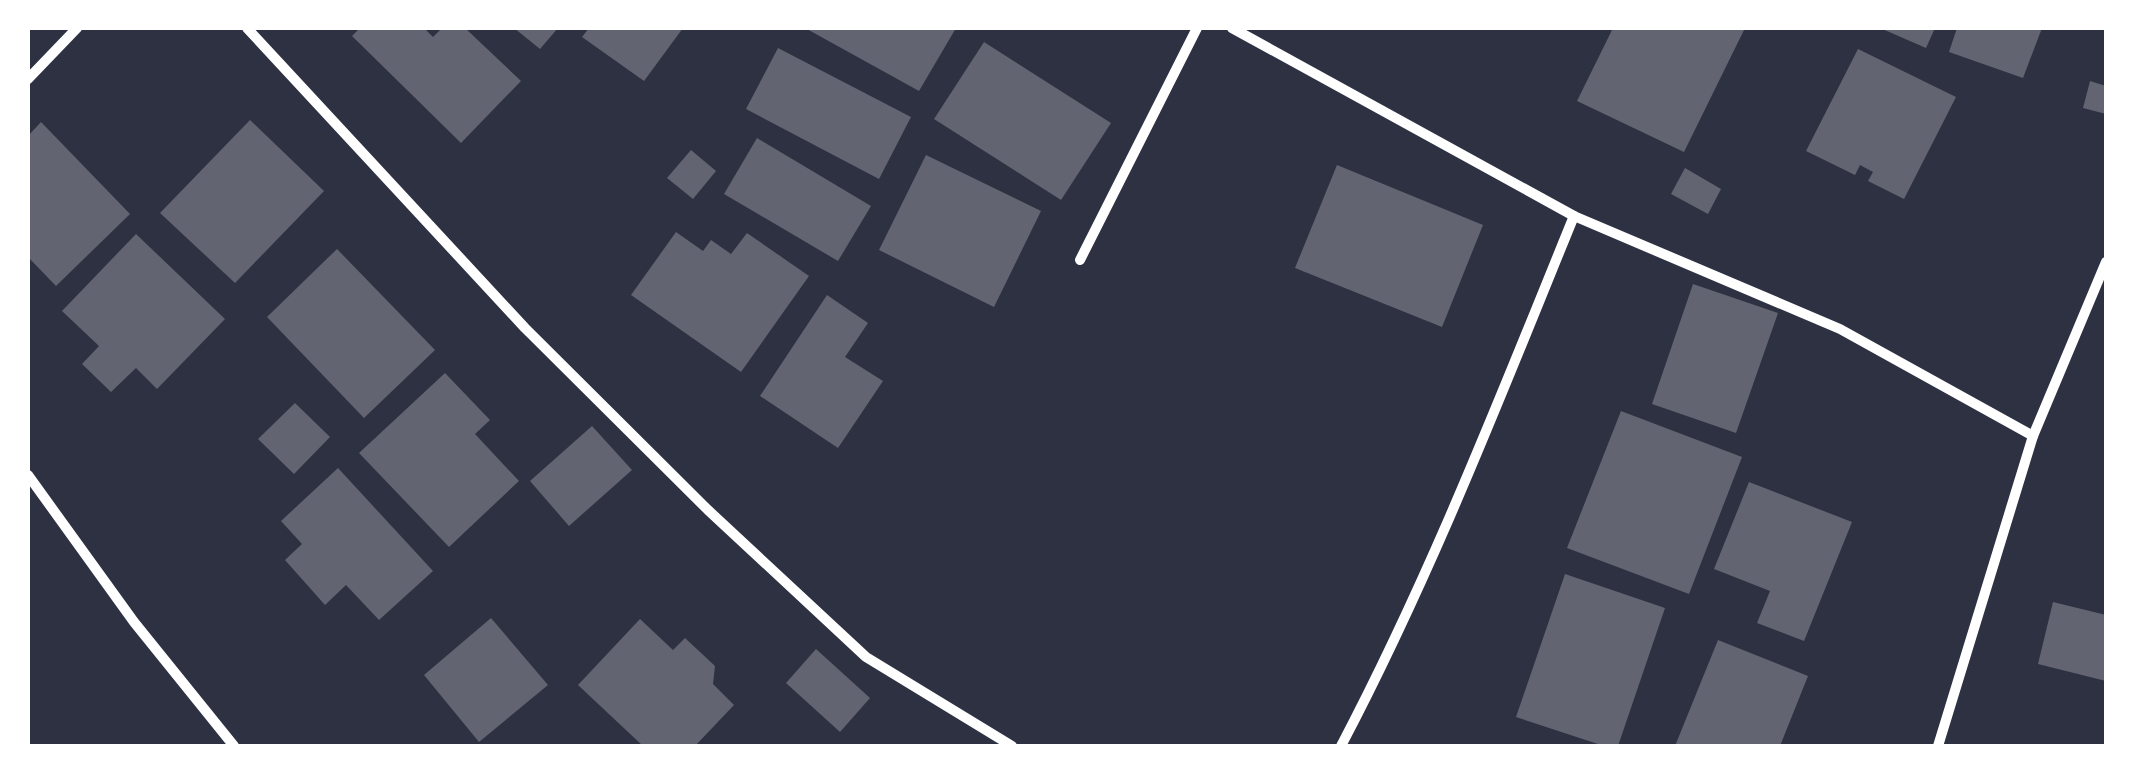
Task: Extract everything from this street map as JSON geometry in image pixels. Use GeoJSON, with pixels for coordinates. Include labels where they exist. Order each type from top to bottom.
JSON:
{"type":"FeatureCollection","features":[{"type":"Feature","properties":{"kind":"street"},"geometry":{"type":"LineString","coordinates":[[28,79],[77,28]]}},
{"type":"Feature","properties":{"kind":"street"},"geometry":{"type":"LineString","coordinates":[[247,28],[525,328],[708,510],[866,657],[1012,746]]}},
{"type":"Feature","properties":{"kind":"street"},"geometry":{"type":"LineString","coordinates":[[1080,260],[1197,28]]}},
{"type":"Feature","properties":{"kind":"street"},"geometry":{"type":"LineString","coordinates":[[1232,28],[1574,216],[1840,330],[2033,436]]}},
{"type":"Feature","properties":{"kind":"street"},"geometry":{"type":"LineString","coordinates":[[1341,746],[1386,660],[1446,528],[1574,216]]}},
{"type":"Feature","properties":{"kind":"street"},"geometry":{"type":"LineString","coordinates":[[1938,746],[2033,436],[2106,262]]}},
{"type":"Feature","properties":{"kind":"street"},"geometry":{"type":"LineString","coordinates":[[28,475],[134,622],[234,746]]}},
{"type":"Feature","properties":{"kind":"building"},"geometry":{"type":"Polygon","coordinates":[[[360,28],[424,28],[433,37],[442,28],[465,28],[521,81],[461,143],[352,36],[360,28]]]}},
{"type":"Feature","properties":{"kind":"building"},"geometry":{"type":"Polygon","coordinates":[[[514,28],[558,28],[540,49],[514,28]]]}},
{"type":"Feature","properties":{"kind":"building"},"geometry":{"type":"Polygon","coordinates":[[[589,28],[683,28],[644,81],[582,37],[589,28]]]}},
{"type":"Feature","properties":{"kind":"building"},"geometry":{"type":"Polygon","coordinates":[[[805,28],[956,28],[919,91],[805,28]]]}},
{"type":"Feature","properties":{"kind":"building"},"geometry":{"type":"Polygon","coordinates":[[[1613,28],[1745,28],[1684,152],[1577,101],[1613,28]]]}},
{"type":"Feature","properties":{"kind":"building"},"geometry":{"type":"Polygon","coordinates":[[[1880,28],[1935,28],[1926,48],[1880,28]]]}},
{"type":"Feature","properties":{"kind":"building"},"geometry":{"type":"Polygon","coordinates":[[[1957,28],[2042,28],[2023,78],[1949,52],[1957,28]]]}},
{"type":"Feature","properties":{"kind":"building"},"geometry":{"type":"Polygon","coordinates":[[[984,42],[1111,123],[1061,200],[934,119],[984,42]]]}},
{"type":"Feature","properties":{"kind":"building"},"geometry":{"type":"Polygon","coordinates":[[[778,48],[911,117],[879,179],[746,109],[778,48]]]}},
{"type":"Feature","properties":{"kind":"building"},"geometry":{"type":"Polygon","coordinates":[[[1858,49],[1956,97],[1904,199],[1868,181],[1873,172],[1860,165],[1855,175],[1806,151],[1858,49]]]}},
{"type":"Feature","properties":{"kind":"building"},"geometry":{"type":"Polygon","coordinates":[[[2090,81],[2106,86],[2106,114],[2083,108],[2090,81]]]}},
{"type":"Feature","properties":{"kind":"building"},"geometry":{"type":"Polygon","coordinates":[[[250,120],[324,191],[235,283],[160,213],[250,120]]]}},
{"type":"Feature","properties":{"kind":"building"},"geometry":{"type":"Polygon","coordinates":[[[41,122],[130,214],[56,286],[28,257],[28,136],[41,122]]]}},
{"type":"Feature","properties":{"kind":"building"},"geometry":{"type":"Polygon","coordinates":[[[757,138],[871,206],[838,261],[724,194],[757,138]]]}},
{"type":"Feature","properties":{"kind":"building"},"geometry":{"type":"Polygon","coordinates":[[[691,150],[716,171],[693,199],[667,178],[691,150]]]}},
{"type":"Feature","properties":{"kind":"building"},"geometry":{"type":"Polygon","coordinates":[[[926,155],[1041,211],[994,307],[879,250],[926,155]]]}},
{"type":"Feature","properties":{"kind":"building"},"geometry":{"type":"Polygon","coordinates":[[[1337,165],[1483,225],[1442,327],[1295,268],[1337,165]]]}},
{"type":"Feature","properties":{"kind":"building"},"geometry":{"type":"Polygon","coordinates":[[[1685,168],[1721,189],[1708,214],[1671,194],[1685,168]]]}},
{"type":"Feature","properties":{"kind":"building"},"geometry":{"type":"Polygon","coordinates":[[[676,232],[703,251],[711,240],[731,254],[747,233],[809,276],[741,372],[631,295],[676,232]]]}},
{"type":"Feature","properties":{"kind":"building"},"geometry":{"type":"Polygon","coordinates":[[[136,234],[225,319],[157,389],[136,368],[111,392],[82,364],[99,346],[62,311],[136,234]]]}},
{"type":"Feature","properties":{"kind":"building"},"geometry":{"type":"Polygon","coordinates":[[[337,249],[435,350],[364,418],[267,317],[337,249]]]}},
{"type":"Feature","properties":{"kind":"building"},"geometry":{"type":"Polygon","coordinates":[[[1693,284],[1778,313],[1736,433],[1652,404],[1693,284]]]}},
{"type":"Feature","properties":{"kind":"building"},"geometry":{"type":"Polygon","coordinates":[[[827,295],[868,323],[845,357],[883,381],[838,448],[760,396],[827,295]]]}},
{"type":"Feature","properties":{"kind":"building"},"geometry":{"type":"Polygon","coordinates":[[[445,373],[490,420],[475,434],[519,481],[449,547],[359,453],[445,373]]]}},
{"type":"Feature","properties":{"kind":"building"},"geometry":{"type":"Polygon","coordinates":[[[295,403],[330,437],[294,474],[258,439],[295,403]]]}},
{"type":"Feature","properties":{"kind":"building"},"geometry":{"type":"Polygon","coordinates":[[[1621,411],[1742,457],[1689,594],[1567,548],[1621,411]]]}},
{"type":"Feature","properties":{"kind":"building"},"geometry":{"type":"Polygon","coordinates":[[[592,426],[632,470],[569,526],[530,481],[592,426]]]}},
{"type":"Feature","properties":{"kind":"building"},"geometry":{"type":"Polygon","coordinates":[[[338,468],[433,571],[379,620],[346,585],[325,605],[285,560],[302,544],[281,521],[338,468]]]}},
{"type":"Feature","properties":{"kind":"building"},"geometry":{"type":"Polygon","coordinates":[[[1749,482],[1852,522],[1804,641],[1757,623],[1770,591],[1714,569],[1749,482]]]}},
{"type":"Feature","properties":{"kind":"building"},"geometry":{"type":"Polygon","coordinates":[[[1565,574],[1665,608],[1618,746],[1604,746],[1516,717],[1565,574]]]}},
{"type":"Feature","properties":{"kind":"building"},"geometry":{"type":"Polygon","coordinates":[[[2053,602],[2106,615],[2106,681],[2038,664],[2053,602]]]}},
{"type":"Feature","properties":{"kind":"building"},"geometry":{"type":"Polygon","coordinates":[[[491,618],[548,685],[479,742],[424,675],[491,618]]]}},
{"type":"Feature","properties":{"kind":"building"},"geometry":{"type":"Polygon","coordinates":[[[640,619],[673,650],[685,638],[715,666],[713,684],[734,705],[695,746],[643,746],[578,685],[640,619]]]}},
{"type":"Feature","properties":{"kind":"building"},"geometry":{"type":"Polygon","coordinates":[[[1718,640],[1808,676],[1780,746],[1675,746],[1718,640]]]}},
{"type":"Feature","properties":{"kind":"building"},"geometry":{"type":"Polygon","coordinates":[[[816,649],[870,698],[840,732],[786,683],[816,649]]]}}]}
